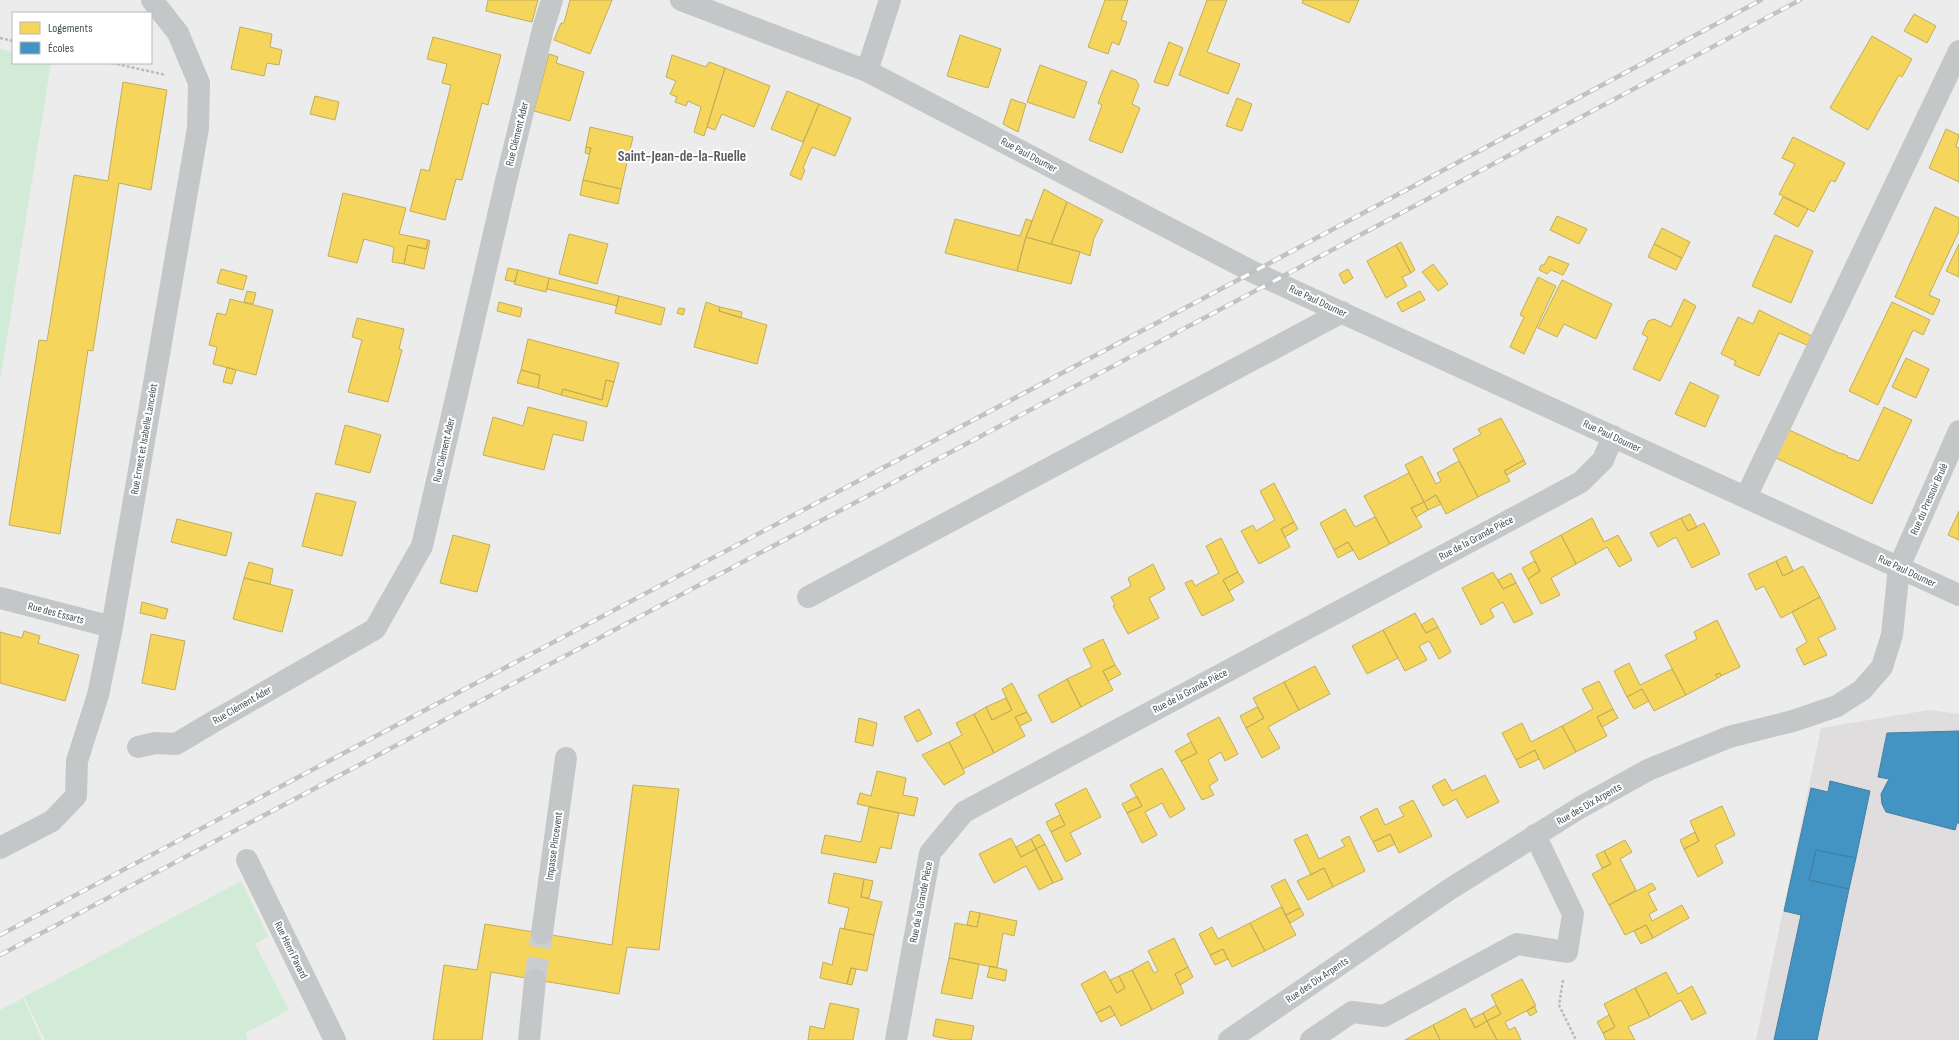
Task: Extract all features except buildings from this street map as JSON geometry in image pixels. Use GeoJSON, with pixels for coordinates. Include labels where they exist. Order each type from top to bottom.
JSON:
{"type":"FeatureCollection","features":[{"type":"Feature","properties":{"kind":"street","name":"Rue Ernest et Isabelle Lancelot"},"geometry":{"type":"LineString","coordinates":[[0,848],[52,821],[76,796],[77,761],[98,695],[112,627],[198,128],[200,83],[178,34],[152,0]]}},
{"type":"Feature","properties":{"kind":"street","name":"Rue Clément Ader"},"geometry":{"type":"LineString","coordinates":[[138,747],[155,743],[176,744],[375,630],[422,546],[542,29],[552,0]]}},
{"type":"Feature","properties":{"kind":"street","name":"Rue Paul Doumer"},"geometry":{"type":"LineString","coordinates":[[681,0],[867,70],[1253,272],[1959,595]]}},
{"type":"Feature","properties":{"kind":"street"},"geometry":{"type":"LineString","coordinates":[[867,70],[890,0]]}},
{"type":"Feature","properties":{"kind":"street"},"geometry":{"type":"LineString","coordinates":[[1746,497],[1953,82],[1959,51]]}},
{"type":"Feature","properties":{"kind":"street"},"geometry":{"type":"LineString","coordinates":[[808,597],[1342,312]]}},
{"type":"Feature","properties":{"kind":"street","name":"Rue du Pressoir Brulé"},"geometry":{"type":"LineString","coordinates":[[1899,567],[1959,431]]}},
{"type":"Feature","properties":{"kind":"street","name":"Rue de la Grande Pièce"},"geometry":{"type":"LineString","coordinates":[[896,1040],[930,853],[964,812],[1581,482],[1603,460],[1613,436]]}},
{"type":"Feature","properties":{"kind":"street","name":"Rue des Dix Arpents"},"geometry":{"type":"LineString","coordinates":[[1229,1040],[1450,889],[1581,807],[1648,770],[1729,738],[1837,706],[1862,690],[1882,666],[1892,635],[1899,567]]}},
{"type":"Feature","properties":{"kind":"street","name":"Rue des Essarts"},"geometry":{"type":"LineString","coordinates":[[0,598],[112,627]]}},
{"type":"Feature","properties":{"kind":"street","name":"Impasse Pincevent"},"geometry":{"type":"LineString","coordinates":[[542,933],[566,758]]}},
{"type":"Feature","properties":{"kind":"street"},"geometry":{"type":"LineString","coordinates":[[1311,1040],[1352,1012],[1384,1016],[1517,944],[1568,952],[1573,914],[1535,835]]}},
{"type":"Feature","properties":{"kind":"street","name":"Rue Henri Pavard"},"geometry":{"type":"LineString","coordinates":[[248,860],[335,1040]]}},
{"type":"Feature","properties":{"kind":"street"},"geometry":{"type":"LineString","coordinates":[[529,1040],[535,980]]}},
{"type":"Feature","properties":{"kind":"path"},"geometry":{"type":"LineString","coordinates":[[0,38],[12,41]]}},
{"type":"Feature","properties":{"kind":"path"},"geometry":{"type":"LineString","coordinates":[[116,64],[200,83]]}},
{"type":"Feature","properties":{"kind":"path"},"geometry":{"type":"LineString","coordinates":[[1568,952],[1559,1005],[1576,1040]]}},
{"type":"Feature","properties":{"kind":"shaded area"},"geometry":{"type":"Polygon","coordinates":[[[1929,710],[1959,714],[1959,1040],[1756,1040],[1821,728],[1929,710]]]}},
{"type":"Feature","properties":{"kind":"green space"},"geometry":{"type":"Polygon","coordinates":[[[0,49],[12,52],[12,64],[51,64],[0,381],[0,49]]]}},
{"type":"Feature","properties":{"kind":"green space"},"geometry":{"type":"Polygon","coordinates":[[[241,881],[268,936],[255,944],[289,1010],[246,1033],[248,1040],[45,1040],[24,997],[241,881]]]}},
{"type":"Feature","properties":{"kind":"green space"},"geometry":{"type":"Polygon","coordinates":[[[23,998],[42,1040],[0,1040],[0,1010],[23,998]]]}},
{"type":"Feature","properties":{"kind":"tunnel"},"geometry":{"type":"LineString","coordinates":[[535,980],[542,933]]}},
{"type":"Feature","properties":{"kind":"railway"},"geometry":{"type":"LineString","coordinates":[[0,935],[1253,272],[1761,0]]}},
{"type":"Feature","properties":{"kind":"railway"},"geometry":{"type":"LineString","coordinates":[[0,955],[1274,281],[1800,0]]}},
{"type":"Feature","properties":{"kind":"district","name":"Saint-Jean-de-la-Ruelle"},"geometry":{"type":"Point","coordinates":[682,156]}}]}
